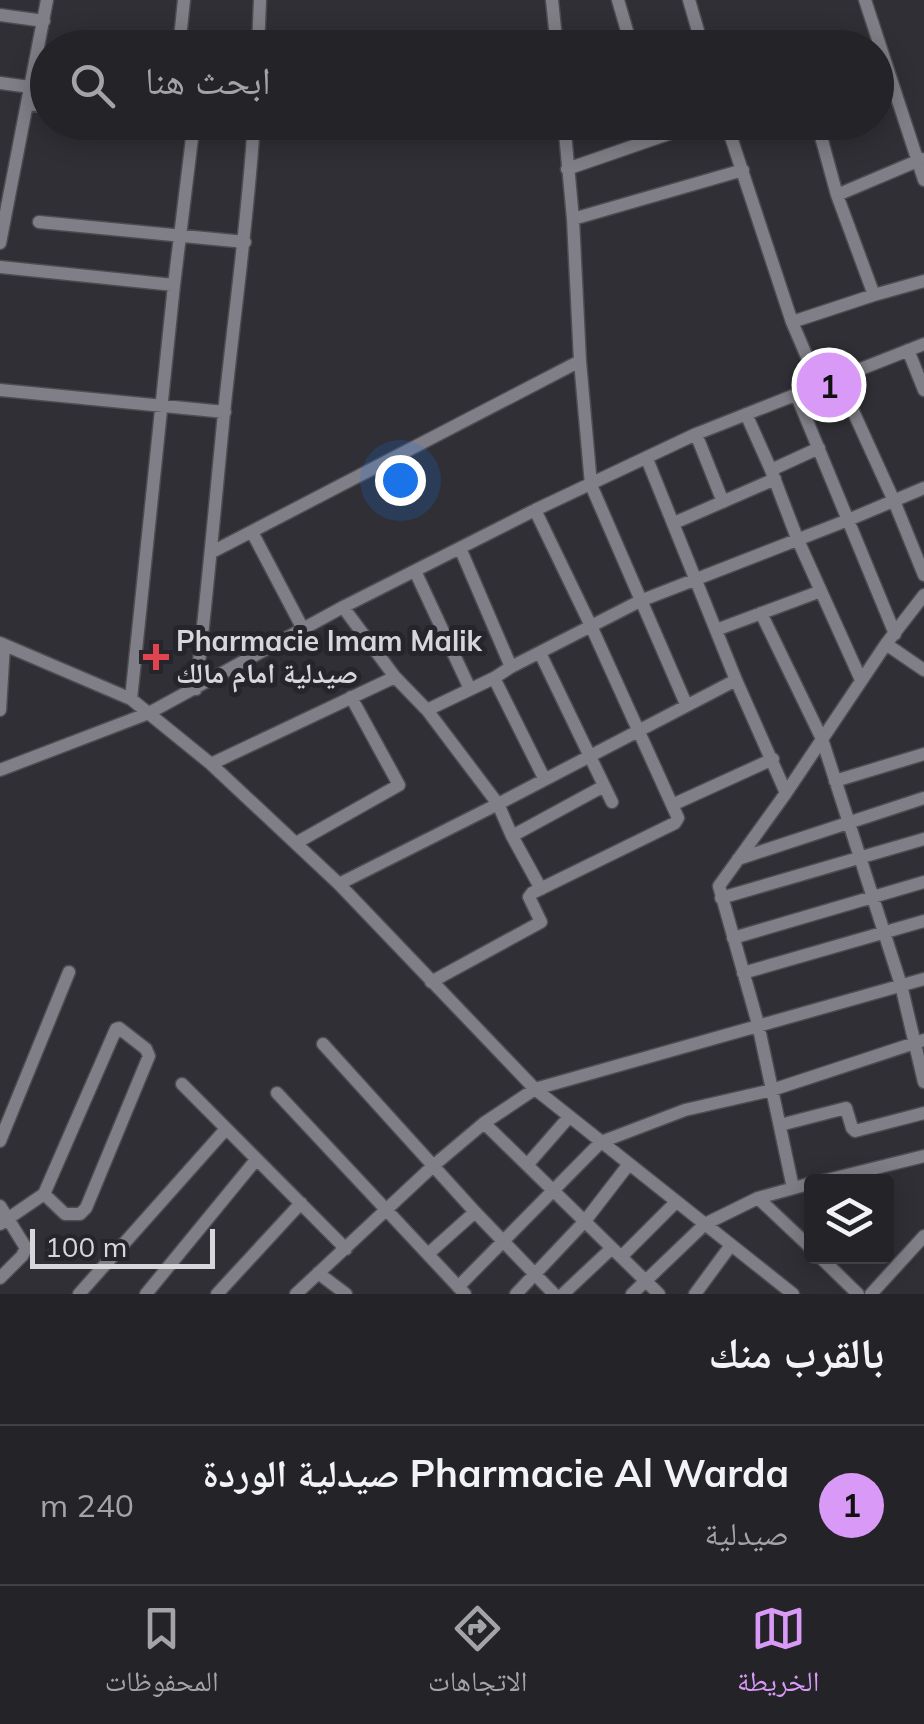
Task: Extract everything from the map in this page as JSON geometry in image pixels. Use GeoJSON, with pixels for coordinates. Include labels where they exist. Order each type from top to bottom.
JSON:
{"type":"FeatureCollection","features":[{"type":"Feature","properties":{"kind":"street"},"geometry":{"type":"LineString","coordinates":[[42,30],[47,0]]}},
{"type":"Feature","properties":{"kind":"street"},"geometry":{"type":"LineString","coordinates":[[181,30],[184,0]]}},
{"type":"Feature","properties":{"kind":"street"},"geometry":{"type":"LineString","coordinates":[[259,30],[260,0]]}},
{"type":"Feature","properties":{"kind":"street"},"geometry":{"type":"LineString","coordinates":[[552,0],[555,30]]}},
{"type":"Feature","properties":{"kind":"street"},"geometry":{"type":"LineString","coordinates":[[618,0],[627,30]]}},
{"type":"Feature","properties":{"kind":"street"},"geometry":{"type":"LineString","coordinates":[[689,0],[698,30]]}},
{"type":"Feature","properties":{"kind":"street"},"geometry":{"type":"LineString","coordinates":[[865,0],[872,30]]}},
{"type":"Feature","properties":{"kind":"street"},"geometry":{"type":"LineString","coordinates":[[0,15],[44,21]]}},
{"type":"Feature","properties":{"kind":"street"},"geometry":{"type":"LineString","coordinates":[[0,84],[30,87],[1,234]]}},
{"type":"Feature","properties":{"kind":"street"},"geometry":{"type":"LineString","coordinates":[[894,95],[921,160],[924,180]]}},
{"type":"Feature","properties":{"kind":"street"},"geometry":{"type":"LineString","coordinates":[[132,699],[193,140]]}},
{"type":"Feature","properties":{"kind":"street"},"geometry":{"type":"LineString","coordinates":[[196,689],[253,140]]}},
{"type":"Feature","properties":{"kind":"street"},"geometry":{"type":"LineString","coordinates":[[565,140],[591,485],[686,704]]}},
{"type":"Feature","properties":{"kind":"street"},"geometry":{"type":"LineString","coordinates":[[567,169],[651,140]]}},
{"type":"Feature","properties":{"kind":"street"},"geometry":{"type":"LineString","coordinates":[[732,140],[792,322],[819,386]]}},
{"type":"Feature","properties":{"kind":"street"},"geometry":{"type":"LineString","coordinates":[[822,140],[837,195],[874,294]]}},
{"type":"Feature","properties":{"kind":"street"},"geometry":{"type":"LineString","coordinates":[[837,195],[921,160]]}},
{"type":"Feature","properties":{"kind":"street"},"geometry":{"type":"LineString","coordinates":[[573,219],[743,170]]}},
{"type":"Feature","properties":{"kind":"street"},"geometry":{"type":"LineString","coordinates":[[39,222],[245,242]]}},
{"type":"Feature","properties":{"kind":"street"},"geometry":{"type":"LineString","coordinates":[[0,267],[174,285]]}},
{"type":"Feature","properties":{"kind":"street"},"geometry":{"type":"LineString","coordinates":[[792,322],[924,281]]}},
{"type":"Feature","properties":{"kind":"street"},"geometry":{"type":"LineString","coordinates":[[0,770],[149,713],[342,607],[696,434],[924,344]]}},
{"type":"Feature","properties":{"kind":"street"},"geometry":{"type":"LineString","coordinates":[[908,350],[924,390]]}},
{"type":"Feature","properties":{"kind":"street"},"geometry":{"type":"LineString","coordinates":[[212,552],[580,361]]}},
{"type":"Feature","properties":{"kind":"street"},"geometry":{"type":"LineString","coordinates":[[838,378],[924,575]]}},
{"type":"Feature","properties":{"kind":"street"},"geometry":{"type":"LineString","coordinates":[[0,390],[224,412]]}},
{"type":"Feature","properties":{"kind":"street"},"geometry":{"type":"LineString","coordinates":[[796,394],[848,520],[890,639],[924,670]]}},
{"type":"Feature","properties":{"kind":"street"},"geometry":{"type":"LineString","coordinates":[[746,414],[861,680]]}},
{"type":"Feature","properties":{"kind":"street"},"geometry":{"type":"LineString","coordinates":[[696,434],[723,502]]}},
{"type":"Feature","properties":{"kind":"street"},"geometry":{"type":"LineString","coordinates":[[674,523],[723,502],[819,448]]}},
{"type":"Feature","properties":{"kind":"street"},"geometry":{"type":"LineString","coordinates":[[647,459],[786,793]]}},
{"type":"Feature","properties":{"kind":"street"},"geometry":{"type":"LineString","coordinates":[[427,710],[640,601],[924,488]]}},
{"type":"Feature","properties":{"kind":"street"},"geometry":{"type":"LineString","coordinates":[[430,982],[542,922],[529,897],[540,889],[678,818],[535,510]]}},
{"type":"Feature","properties":{"kind":"street"},"geometry":{"type":"LineString","coordinates":[[252,532],[304,628]]}},
{"type":"Feature","properties":{"kind":"street"},"geometry":{"type":"LineString","coordinates":[[460,548],[511,667]]}},
{"type":"Feature","properties":{"kind":"street"},"geometry":{"type":"LineString","coordinates":[[415,571],[470,689]]}},
{"type":"Feature","properties":{"kind":"street"},"geometry":{"type":"LineString","coordinates":[[716,630],[821,591]]}},
{"type":"Feature","properties":{"kind":"street"},"geometry":{"type":"LineString","coordinates":[[793,1188],[758,1024],[719,886],[924,595]]}},
{"type":"Feature","properties":{"kind":"street"},"geometry":{"type":"LineString","coordinates":[[342,607],[498,804],[540,889]]}},
{"type":"Feature","properties":{"kind":"street"},"geometry":{"type":"LineString","coordinates":[[761,613],[822,739],[920,1041],[924,1082]]}},
{"type":"Feature","properties":{"kind":"street"},"geometry":{"type":"LineString","coordinates":[[0,710],[2,644],[132,699],[211,764],[339,884],[535,1090],[793,1294]]}},
{"type":"Feature","properties":{"kind":"street"},"geometry":{"type":"LineString","coordinates":[[540,654],[612,802]]}},
{"type":"Feature","properties":{"kind":"street"},"geometry":{"type":"LineString","coordinates":[[211,764],[395,677]]}},
{"type":"Feature","properties":{"kind":"street"},"geometry":{"type":"LineString","coordinates":[[494,678],[544,778]]}},
{"type":"Feature","properties":{"kind":"street"},"geometry":{"type":"LineString","coordinates":[[339,884],[736,680]]}},
{"type":"Feature","properties":{"kind":"street"},"geometry":{"type":"LineString","coordinates":[[296,843],[399,785],[351,697]]}},
{"type":"Feature","properties":{"kind":"street"},"geometry":{"type":"LineString","coordinates":[[835,782],[924,754]]}},
{"type":"Feature","properties":{"kind":"street"},"geometry":{"type":"LineString","coordinates":[[672,805],[772,759]]}},
{"type":"Feature","properties":{"kind":"street"},"geometry":{"type":"LineString","coordinates":[[512,836],[604,786]]}},
{"type":"Feature","properties":{"kind":"street"},"geometry":{"type":"LineString","coordinates":[[738,859],[924,798]]}},
{"type":"Feature","properties":{"kind":"street"},"geometry":{"type":"LineString","coordinates":[[721,898],[924,840]]}},
{"type":"Feature","properties":{"kind":"street"},"geometry":{"type":"LineString","coordinates":[[732,938],[924,882]]}},
{"type":"Feature","properties":{"kind":"street"},"geometry":{"type":"LineString","coordinates":[[743,973],[924,922]]}},
{"type":"Feature","properties":{"kind":"street"},"geometry":{"type":"LineString","coordinates":[[1,1134],[70,972]]}},
{"type":"Feature","properties":{"kind":"street"},"geometry":{"type":"LineString","coordinates":[[296,1294],[433,1166],[484,1123],[535,1090],[924,978]]}},
{"type":"Feature","properties":{"kind":"street"},"geometry":{"type":"LineString","coordinates":[[4,1222],[44,1194],[116,1029],[120,1028],[149,1056],[86,1208],[80,1214],[65,1214],[44,1194]]}},
{"type":"Feature","properties":{"kind":"street"},"geometry":{"type":"LineString","coordinates":[[277,1092],[461,1290],[601,1142],[685,1110],[772,1090],[920,1041]]}},
{"type":"Feature","properties":{"kind":"street"},"geometry":{"type":"LineString","coordinates":[[323,1044],[554,1294]]}},
{"type":"Feature","properties":{"kind":"street"},"geometry":{"type":"LineString","coordinates":[[182,1084],[346,1249]]}},
{"type":"Feature","properties":{"kind":"street"},"geometry":{"type":"LineString","coordinates":[[780,1125],[846,1108],[856,1131],[924,1113]]}},
{"type":"Feature","properties":{"kind":"street"},"geometry":{"type":"LineString","coordinates":[[527,1165],[569,1117]]}},
{"type":"Feature","properties":{"kind":"street"},"geometry":{"type":"LineString","coordinates":[[484,1123],[659,1294]]}},
{"type":"Feature","properties":{"kind":"street"},"geometry":{"type":"LineString","coordinates":[[79,1294],[225,1130]]}},
{"type":"Feature","properties":{"kind":"street"},"geometry":{"type":"LineString","coordinates":[[849,1174],[924,1156]]}},
{"type":"Feature","properties":{"kind":"street"},"geometry":{"type":"LineString","coordinates":[[146,1294],[256,1160]]}},
{"type":"Feature","properties":{"kind":"street"},"geometry":{"type":"LineString","coordinates":[[516,1294],[585,1221],[629,1164]]}},
{"type":"Feature","properties":{"kind":"street"},"geometry":{"type":"LineString","coordinates":[[632,1294],[705,1224],[758,1198],[804,1185]]}},
{"type":"Feature","properties":{"kind":"street"},"geometry":{"type":"LineString","coordinates":[[758,1198],[804,1242]]}},
{"type":"Feature","properties":{"kind":"street"},"geometry":{"type":"LineString","coordinates":[[564,1294],[676,1202]]}},
{"type":"Feature","properties":{"kind":"street"},"geometry":{"type":"LineString","coordinates":[[217,1294],[301,1204]]}},
{"type":"Feature","properties":{"kind":"street"},"geometry":{"type":"LineString","coordinates":[[0,1206],[4,1222],[26,1248],[0,1278]]}},
{"type":"Feature","properties":{"kind":"street"},"geometry":{"type":"LineString","coordinates":[[428,1254],[475,1212]]}},
{"type":"Feature","properties":{"kind":"street"},"geometry":{"type":"LineString","coordinates":[[871,1294],[924,1236]]}},
{"type":"Feature","properties":{"kind":"street"},"geometry":{"type":"LineString","coordinates":[[694,1294],[731,1245]]}},
{"type":"Feature","properties":{"kind":"street"},"geometry":{"type":"LineString","coordinates":[[827,1264],[858,1294]]}},
{"type":"Feature","properties":{"kind":"street"},"geometry":{"type":"LineString","coordinates":[[318,1273],[346,1294]]}},
{"type":"Feature","properties":{"kind":"place","name":"Pharmacie Al Warda صيدلية الوردة"},"geometry":{"type":"Point","coordinates":[829,385]}},
{"type":"Feature","properties":{"kind":"place","name":"Pharmacie Imam Malik صيدلية امام مالك"},"geometry":{"type":"Point","coordinates":[156,657]}}]}
